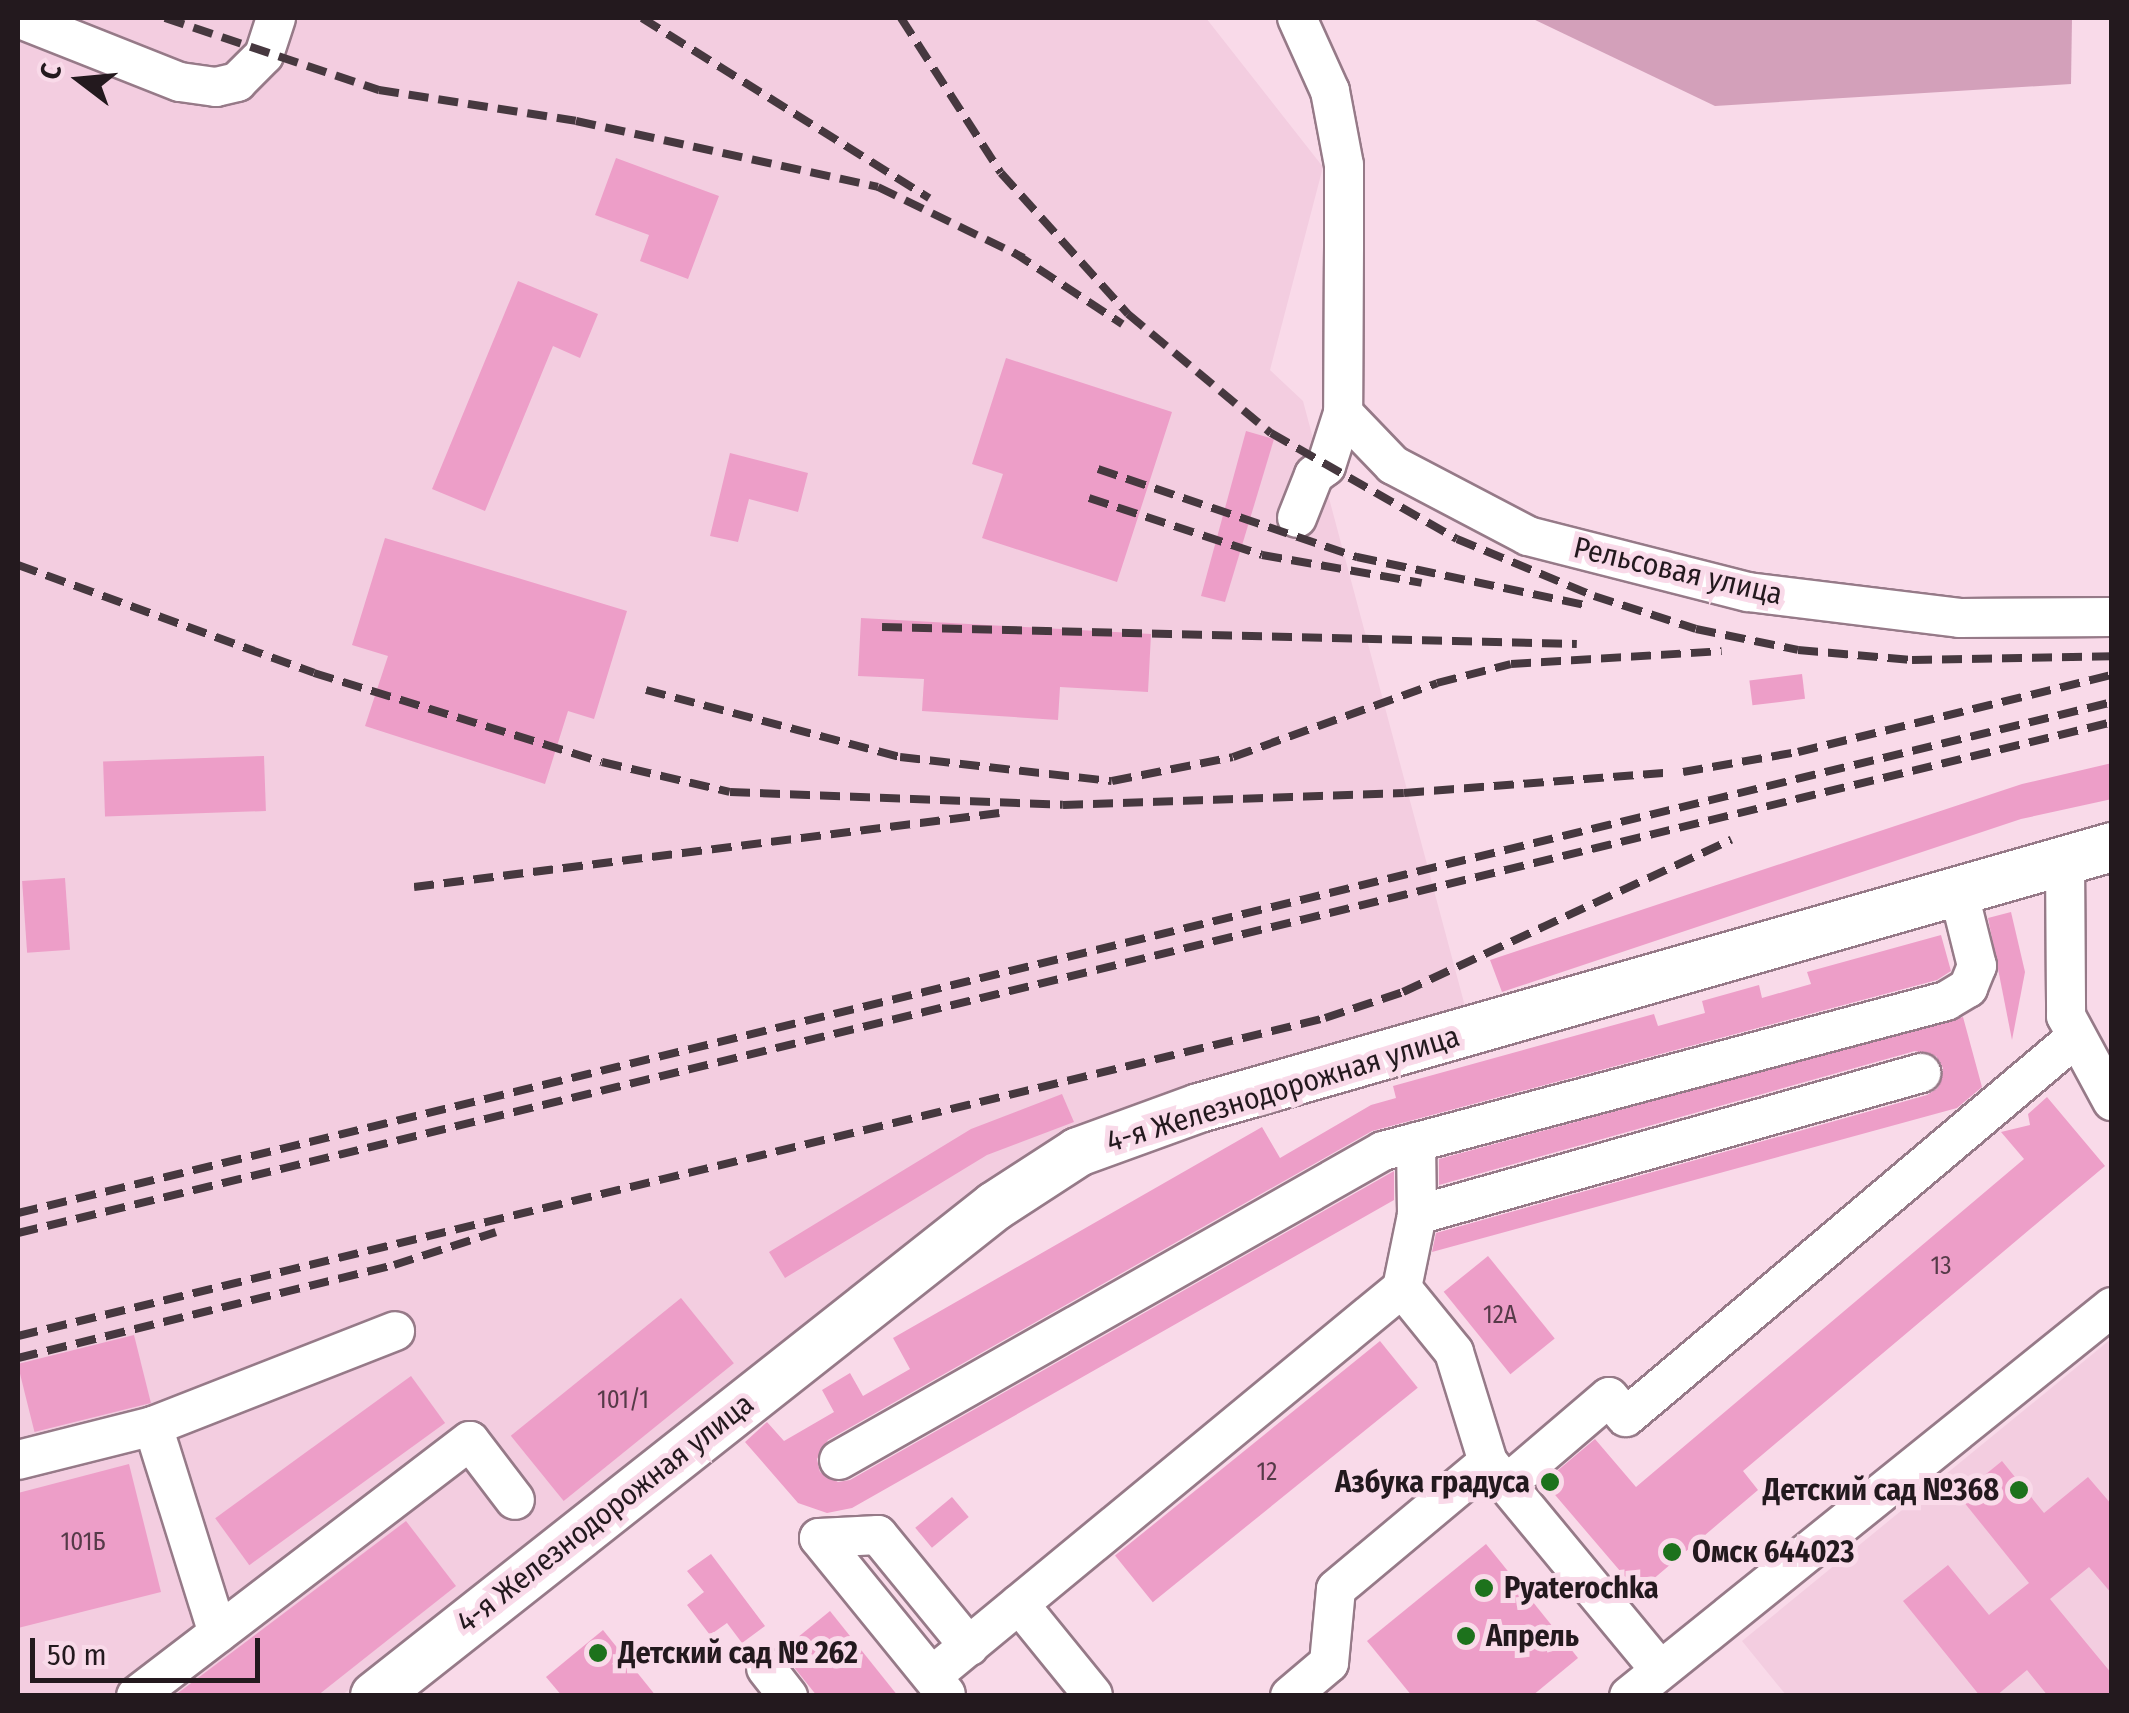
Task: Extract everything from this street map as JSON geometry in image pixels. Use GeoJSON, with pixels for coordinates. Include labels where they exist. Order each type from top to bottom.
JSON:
{"type":"FeatureCollection","features":[{"type":"Feature","properties":{"kind":"main road","name":"4-я Железнодорожная улица"},"geometry":{"type":"LineString","coordinates":[[375,1696],[994,1206],[1078,1152],[1199,1108],[2112,848]]}},
{"type":"Feature","properties":{"kind":"street"},"geometry":{"type":"LineString","coordinates":[[18,18],[180,82],[216,87],[237,82],[264,55],[276,18]]}},
{"type":"Feature","properties":{"kind":"street"},"geometry":{"type":"LineString","coordinates":[[1297,18],[1330,91],[1344,164],[1343,414],[1326,466],[1314,475],[1297,518]]}},
{"type":"Feature","properties":{"kind":"street","name":"Рельсовая улица"},"geometry":{"type":"LineString","coordinates":[[1343,414],[1393,465],[1528,536],[1748,592],[1959,618],[2112,618]]}},
{"type":"Feature","properties":{"kind":"street"},"geometry":{"type":"LineString","coordinates":[[2064,859],[2063,978],[2074,1038],[2112,1100]]}},
{"type":"Feature","properties":{"kind":"street"},"geometry":{"type":"LineString","coordinates":[[839,1460],[1384,1151],[1946,1001],[1968,988],[1977,966],[1958,890]]}},
{"type":"Feature","properties":{"kind":"street"},"geometry":{"type":"LineString","coordinates":[[1290,1696],[1329,1663],[1336,1589],[1609,1397],[1626,1417],[2074,1038]]}},
{"type":"Feature","properties":{"kind":"street"},"geometry":{"type":"LineString","coordinates":[[1417,1215],[1921,1073]]}},
{"type":"Feature","properties":{"kind":"street"},"geometry":{"type":"LineString","coordinates":[[1416,1142],[1417,1215],[1406,1242],[1402,1288],[1454,1352],[1498,1473],[1660,1670]]}},
{"type":"Feature","properties":{"kind":"street"},"geometry":{"type":"LineString","coordinates":[[969,1646],[878,1534],[818,1538],[940,1686],[969,1646],[1402,1288]]}},
{"type":"Feature","properties":{"kind":"street"},"geometry":{"type":"LineString","coordinates":[[1629,1696],[2112,1307]]}},
{"type":"Feature","properties":{"kind":"street"},"geometry":{"type":"LineString","coordinates":[[18,1460],[153,1426],[395,1331]]}},
{"type":"Feature","properties":{"kind":"street"},"geometry":{"type":"LineString","coordinates":[[153,1426],[218,1633]]}},
{"type":"Feature","properties":{"kind":"street"},"geometry":{"type":"LineString","coordinates":[[136,1696],[470,1441],[515,1500]]}},
{"type":"Feature","properties":{"kind":"street"},"geometry":{"type":"LineString","coordinates":[[1019,1604],[1093,1694]]}},
{"type":"Feature","properties":{"kind":"shaded area"},"geometry":{"type":"Polygon","coordinates":[[[18,18],[1206,18],[1323,167],[1270,370],[1303,401],[1466,1010],[1197,1085],[794,1341],[342,1695],[18,1695],[18,18]]]}},
{"type":"Feature","properties":{"kind":"shaded area"},"geometry":{"type":"Polygon","coordinates":[[[1531,18],[2072,18],[2071,84],[1715,106],[1531,18]]]}},
{"type":"Feature","properties":{"kind":"shaded area","name":"Детский сад №368"},"geometry":{"type":"Polygon","coordinates":[[[2111,1339],[2111,1695],[1786,1695],[1742,1641],[2111,1339]]]}},
{"type":"Feature","properties":{"kind":"building"},"geometry":{"type":"Polygon","coordinates":[[[616,158],[719,196],[688,279],[640,261],[649,235],[595,215],[616,158]]]}},
{"type":"Feature","properties":{"kind":"building"},"geometry":{"type":"Polygon","coordinates":[[[518,281],[598,314],[580,358],[553,346],[485,511],[432,489],[518,281]]]}},
{"type":"Feature","properties":{"kind":"building"},"geometry":{"type":"Polygon","coordinates":[[[1006,358],[1172,412],[1117,582],[982,538],[1003,474],[972,464],[1006,358]]]}},
{"type":"Feature","properties":{"kind":"building"},"geometry":{"type":"Polygon","coordinates":[[[1246,431],[1274,439],[1225,602],[1201,596],[1246,431]]]}},
{"type":"Feature","properties":{"kind":"building"},"geometry":{"type":"Polygon","coordinates":[[[730,453],[808,473],[798,512],[749,499],[738,542],[710,536],[730,453]]]}},
{"type":"Feature","properties":{"kind":"building"},"geometry":{"type":"Polygon","coordinates":[[[385,538],[627,611],[594,719],[568,711],[545,784],[365,726],[388,656],[352,645],[385,538]]]}},
{"type":"Feature","properties":{"kind":"building"},"geometry":{"type":"Polygon","coordinates":[[[861,618],[1151,634],[1148,692],[1060,687],[1058,720],[922,711],[924,679],[858,676],[861,618]]]}},
{"type":"Feature","properties":{"kind":"building"},"geometry":{"type":"Polygon","coordinates":[[[1802,674],[1805,699],[1752,705],[1749,680],[1802,674]]]}},
{"type":"Feature","properties":{"kind":"building"},"geometry":{"type":"Polygon","coordinates":[[[264,756],[266,811],[105,817],[103,762],[264,756]]]}},
{"type":"Feature","properties":{"kind":"building"},"geometry":{"type":"Polygon","coordinates":[[[2112,763],[2112,799],[2021,819],[1502,992],[1490,960],[2022,784],[2112,763]]]}},
{"type":"Feature","properties":{"kind":"building"},"geometry":{"type":"Polygon","coordinates":[[[65,878],[70,950],[27,953],[22,881],[65,878]]]}},
{"type":"Feature","properties":{"kind":"building"},"geometry":{"type":"Polygon","coordinates":[[[2011,912],[2025,972],[2012,1040],[1988,918],[2011,912]]]}},
{"type":"Feature","properties":{"kind":"building"},"geometry":{"type":"Polygon","coordinates":[[[1941,935],[1951,971],[1937,980],[1372,1131],[828,1440],[817,1459],[820,1472],[838,1482],[850,1480],[1394,1171],[1394,1200],[852,1508],[827,1513],[798,1503],[745,1442],[767,1422],[784,1441],[834,1412],[822,1390],[850,1373],[863,1396],[910,1369],[893,1338],[1262,1127],[1280,1158],[1371,1105],[1396,1098],[1393,1086],[1654,1014],[1658,1026],[1705,1013],[1702,1001],[1759,985],[1762,998],[1811,984],[1807,972],[1941,935]]]}},
{"type":"Feature","properties":{"kind":"building"},"geometry":{"type":"Polygon","coordinates":[[[1963,1017],[1982,1087],[1957,1108],[1432,1252],[1436,1233],[1927,1095],[1938,1088],[1943,1068],[1936,1056],[1915,1051],[1439,1185],[1439,1159],[1963,1017]]]}},
{"type":"Feature","properties":{"kind":"building"},"geometry":{"type":"Polygon","coordinates":[[[1062,1094],[1074,1122],[987,1155],[785,1278],[769,1252],[971,1129],[1062,1094]]]}},
{"type":"Feature","properties":{"kind":"building"},"geometry":{"type":"Polygon","coordinates":[[[2047,1097],[2105,1166],[1743,1471],[1758,1490],[1638,1592],[1544,1482],[1595,1439],[1636,1487],[2024,1159],[2001,1132],[2030,1125],[2028,1114],[2047,1097]]]}},
{"type":"Feature","properties":{"kind":"building"},"geometry":{"type":"Polygon","coordinates":[[[1488,1256],[1555,1338],[1510,1374],[1444,1292],[1488,1256]]]}},
{"type":"Feature","properties":{"kind":"building"},"geometry":{"type":"Polygon","coordinates":[[[681,1298],[734,1363],[564,1501],[511,1436],[681,1298]]]}},
{"type":"Feature","properties":{"kind":"building"},"geometry":{"type":"Polygon","coordinates":[[[134,1335],[151,1403],[34,1432],[18,1364],[134,1335]]]}},
{"type":"Feature","properties":{"kind":"building"},"geometry":{"type":"Polygon","coordinates":[[[1380,1341],[1418,1388],[1153,1602],[1115,1556],[1380,1341]]]}},
{"type":"Feature","properties":{"kind":"building"},"geometry":{"type":"Polygon","coordinates":[[[411,1376],[445,1423],[249,1565],[215,1518],[411,1376]]]}},
{"type":"Feature","properties":{"kind":"building"},"geometry":{"type":"Polygon","coordinates":[[[2002,1461],[2044,1513],[2088,1477],[2112,1505],[2112,1594],[2089,1567],[2050,1599],[2112,1674],[2112,1696],[2048,1696],[2027,1670],[1996,1696],[1980,1696],[1903,1601],[1948,1565],[1989,1615],[2029,1583],[1959,1496],[2002,1461]]]}},
{"type":"Feature","properties":{"kind":"building"},"geometry":{"type":"Polygon","coordinates":[[[129,1464],[161,1592],[18,1628],[18,1493],[129,1464]]]}},
{"type":"Feature","properties":{"kind":"building"},"geometry":{"type":"Polygon","coordinates":[[[952,1497],[969,1517],[932,1548],[915,1528],[952,1497]]]}},
{"type":"Feature","properties":{"kind":"building"},"geometry":{"type":"Polygon","coordinates":[[[406,1521],[456,1586],[317,1696],[174,1696],[406,1521]]]}},
{"type":"Feature","properties":{"kind":"building"},"geometry":{"type":"Polygon","coordinates":[[[1486,1544],[1578,1658],[1532,1696],[1412,1696],[1367,1641],[1486,1544]]]}},
{"type":"Feature","properties":{"kind":"building"},"geometry":{"type":"Polygon","coordinates":[[[711,1554],[765,1626],[742,1643],[727,1623],[710,1635],[687,1605],[704,1592],[687,1571],[711,1554]]]}},
{"type":"Feature","properties":{"kind":"building"},"geometry":{"type":"Polygon","coordinates":[[[830,1611],[898,1696],[817,1696],[781,1651],[830,1611]]]}},
{"type":"Feature","properties":{"kind":"building","name":"Детский сад № 262"},"geometry":{"type":"Polygon","coordinates":[[[603,1630],[656,1696],[562,1696],[546,1677],[603,1630]]]}},
{"type":"Feature","properties":{"kind":"railway"},"geometry":{"type":"LineString","coordinates":[[165,18],[379,90],[576,121],[878,187],[1024,258]]}},
{"type":"Feature","properties":{"kind":"railway"},"geometry":{"type":"LineString","coordinates":[[642,18],[929,198]]}},
{"type":"Feature","properties":{"kind":"railway"},"geometry":{"type":"LineString","coordinates":[[901,18],[1001,173],[1128,314],[1271,433],[1457,539],[1594,596],[1696,629],[1798,650],[1912,660],[2112,656]]}},
{"type":"Feature","properties":{"kind":"railway"},"geometry":{"type":"LineString","coordinates":[[1013,252],[1122,324]]}},
{"type":"Feature","properties":{"kind":"railway"},"geometry":{"type":"LineString","coordinates":[[1098,469],[1357,557],[1589,606]]}},
{"type":"Feature","properties":{"kind":"railway"},"geometry":{"type":"LineString","coordinates":[[1089,498],[1262,555],[1422,583]]}},
{"type":"Feature","properties":{"kind":"railway"},"geometry":{"type":"LineString","coordinates":[[18,565],[314,673],[602,762],[730,792],[1063,805],[1404,793],[1663,773]]}},
{"type":"Feature","properties":{"kind":"railway"},"geometry":{"type":"LineString","coordinates":[[882,627],[1577,644]]}},
{"type":"Feature","properties":{"kind":"railway"},"geometry":{"type":"LineString","coordinates":[[646,690],[900,757],[1112,781],[1233,757],[1437,683],[1511,664],[1722,651]]}},
{"type":"Feature","properties":{"kind":"railway"},"geometry":{"type":"LineString","coordinates":[[1683,772],[1798,752],[2112,675]]}},
{"type":"Feature","properties":{"kind":"railway"},"geometry":{"type":"LineString","coordinates":[[18,1213],[2112,702]]}},
{"type":"Feature","properties":{"kind":"railway"},"geometry":{"type":"LineString","coordinates":[[18,1233],[2112,722]]}},
{"type":"Feature","properties":{"kind":"railway"},"geometry":{"type":"LineString","coordinates":[[414,887],[999,813]]}},
{"type":"Feature","properties":{"kind":"railway"},"geometry":{"type":"LineString","coordinates":[[18,1336],[1325,1018],[1403,992],[1731,840]]}},
{"type":"Feature","properties":{"kind":"railway"},"geometry":{"type":"LineString","coordinates":[[18,1358],[394,1265],[496,1232]]}},
{"type":"Feature","properties":{"kind":"place","name":"Азбука градуса"},"geometry":{"type":"Point","coordinates":[1550,1482]}},
{"type":"Feature","properties":{"kind":"place","name":"Детский сад №368"},"geometry":{"type":"Point","coordinates":[2019,1490]}},
{"type":"Feature","properties":{"kind":"place","name":"Омск 644023"},"geometry":{"type":"Point","coordinates":[1672,1552]}},
{"type":"Feature","properties":{"kind":"place","name":"Pyaterochka"},"geometry":{"type":"Point","coordinates":[1484,1588]}},
{"type":"Feature","properties":{"kind":"place","name":"Апрель"},"geometry":{"type":"Point","coordinates":[1466,1636]}},
{"type":"Feature","properties":{"kind":"place","name":"Детский сад № 262"},"geometry":{"type":"Point","coordinates":[598,1653]}}]}
